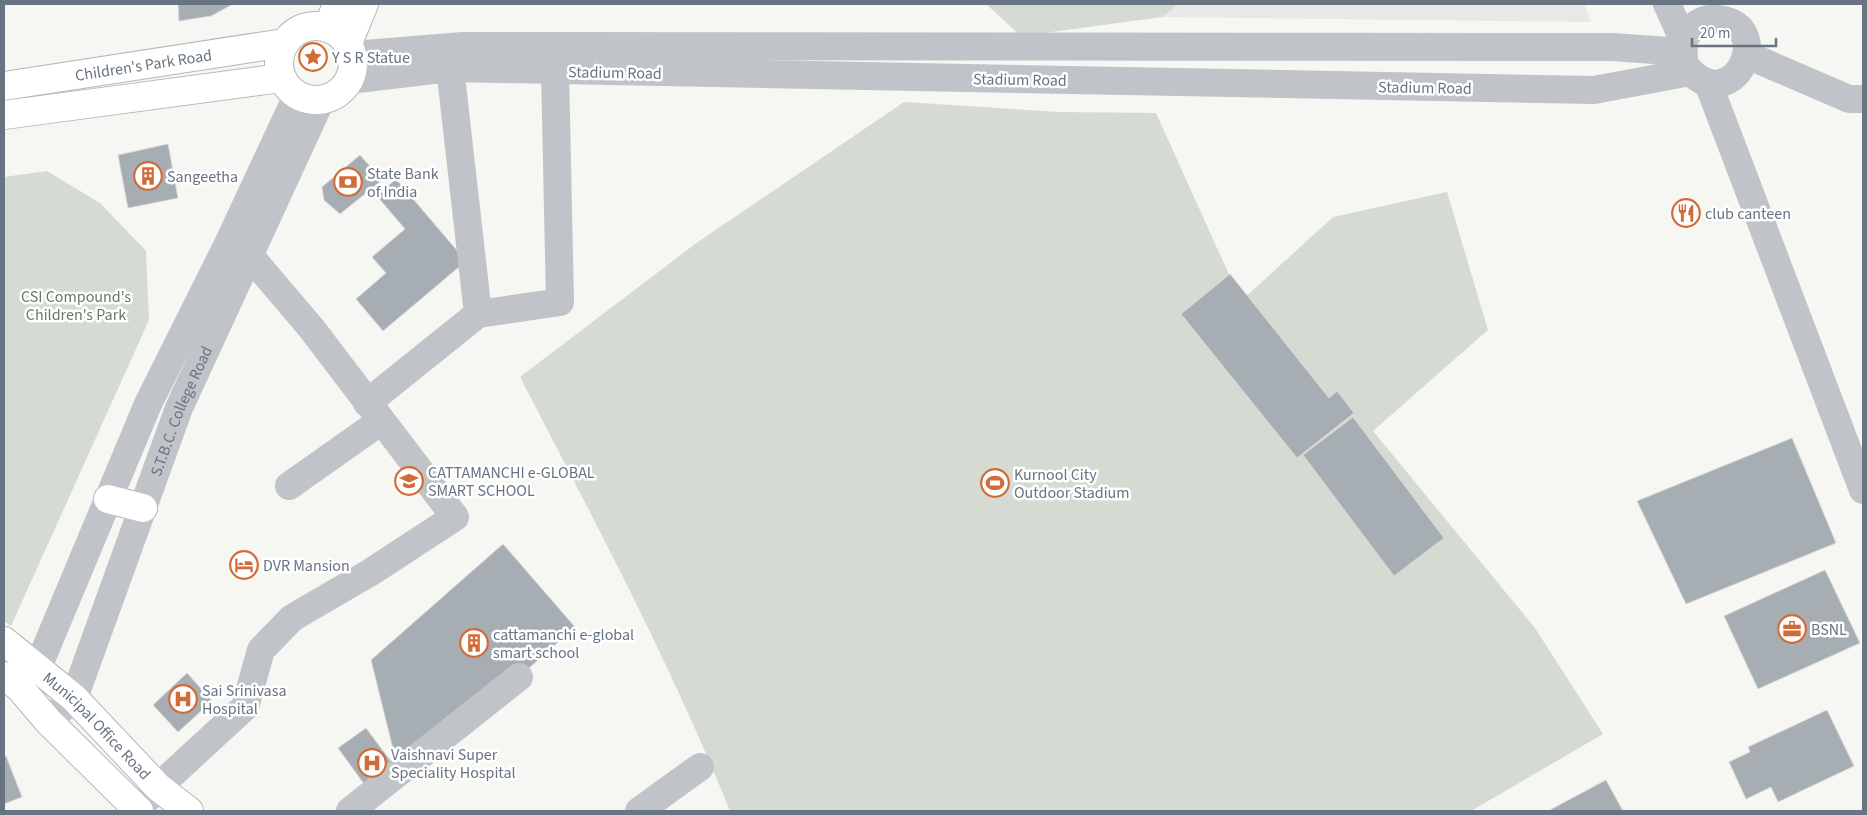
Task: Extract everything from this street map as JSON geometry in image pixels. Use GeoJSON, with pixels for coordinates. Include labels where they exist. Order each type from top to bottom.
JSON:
{"type":"FeatureCollection","features":[{"type":"Feature","properties":{"kind":"main road"},"geometry":{"type":"LineString","coordinates":[[343,42],[316,25],[303,28],[292,34],[284,44],[279,54],[278,67],[300,91],[342,90],[343,42],[364,4]]}},
{"type":"Feature","properties":{"kind":"main road","name":"Children's Park Road"},"geometry":{"type":"LineString","coordinates":[[4,86],[284,44]]}},
{"type":"Feature","properties":{"kind":"main road","name":"Children's Park Road"},"geometry":{"type":"LineString","coordinates":[[4,115],[300,91]]}},
{"type":"Feature","properties":{"kind":"main road"},"geometry":{"type":"LineString","coordinates":[[108,499],[143,508]]}},
{"type":"Feature","properties":{"kind":"main road","name":"Municipal Office Road"},"geometry":{"type":"LineString","coordinates":[[4,641],[74,698],[158,787],[189,811]]}},
{"type":"Feature","properties":{"kind":"main road","name":"Municipal Office Road"},"geometry":{"type":"LineString","coordinates":[[11,682],[138,811]]}},
{"type":"Feature","properties":{"kind":"street"},"geometry":{"type":"LineString","coordinates":[[1667,4],[1863,488]]}},
{"type":"Feature","properties":{"kind":"street"},"geometry":{"type":"LineString","coordinates":[[1720,12],[1743,34],[1747,44],[1747,55],[1744,66],[1737,74],[1718,83],[1691,62],[1695,24],[1720,12]]}},
{"type":"Feature","properties":{"kind":"street","name":"Stadium Road"},"geometry":{"type":"LineString","coordinates":[[343,42],[463,46],[1612,47],[1691,62]]}},
{"type":"Feature","properties":{"kind":"street","name":"Stadium Road"},"geometry":{"type":"LineString","coordinates":[[343,42],[450,68],[1594,90],[1691,62]]}},
{"type":"Feature","properties":{"kind":"street"},"geometry":{"type":"LineString","coordinates":[[1747,55],[1859,93]]}},
{"type":"Feature","properties":{"kind":"street"},"geometry":{"type":"LineString","coordinates":[[450,68],[478,314]]}},
{"type":"Feature","properties":{"kind":"street"},"geometry":{"type":"LineString","coordinates":[[289,486],[374,412],[478,314],[560,302],[555,70]]}},
{"type":"Feature","properties":{"kind":"street"},"geometry":{"type":"LineString","coordinates":[[11,682],[38,667],[148,404],[227,246],[300,91]]}},
{"type":"Feature","properties":{"kind":"street","name":"S.T.B.C. College Road"},"geometry":{"type":"LineString","coordinates":[[48,721],[74,698],[179,408],[250,256],[300,91]]}},
{"type":"Feature","properties":{"kind":"street"},"geometry":{"type":"LineString","coordinates":[[138,811],[158,787],[245,706],[261,650],[292,618],[370,572],[455,517],[312,329],[250,256]]}},
{"type":"Feature","properties":{"kind":"street"},"geometry":{"type":"LineString","coordinates":[[350,811],[519,677]]}},
{"type":"Feature","properties":{"kind":"street"},"geometry":{"type":"LineString","coordinates":[[639,811],[700,767]]}},
{"type":"Feature","properties":{"kind":"shaded area"},"geometry":{"type":"Polygon","coordinates":[[[986,4],[1584,4],[1591,22],[1162,17],[1021,36],[986,4]]]}},
{"type":"Feature","properties":{"kind":"green space"},"geometry":{"type":"Polygon","coordinates":[[[986,4],[1178,4],[1162,17],[1021,36],[986,4]]]}},
{"type":"Feature","properties":{"kind":"green space","name":"Kurnool City Outdoor Stadium"},"geometry":{"type":"Polygon","coordinates":[[[904,102],[1060,112],[1156,113],[1241,301],[1333,217],[1447,192],[1488,330],[1373,431],[1535,628],[1603,734],[1471,811],[730,811],[707,755],[657,646],[520,377],[695,244],[904,102]]]}},
{"type":"Feature","properties":{"kind":"green space","name":"CSI Compound's Children's Park"},"geometry":{"type":"Polygon","coordinates":[[[47,171],[100,203],[146,251],[149,320],[11,626],[4,621],[4,177],[47,171]]]}},
{"type":"Feature","properties":{"kind":"building"},"geometry":{"type":"Polygon","coordinates":[[[178,4],[233,4],[211,16],[179,21],[178,4]]]}},
{"type":"Feature","properties":{"kind":"building","name":"Sangeetha"},"geometry":{"type":"Polygon","coordinates":[[[168,144],[178,198],[128,208],[118,155],[168,144]]]}},
{"type":"Feature","properties":{"kind":"building"},"geometry":{"type":"Polygon","coordinates":[[[360,155],[382,180],[340,214],[324,200],[322,187],[360,155]]]}},
{"type":"Feature","properties":{"kind":"building"},"geometry":{"type":"Polygon","coordinates":[[[396,179],[466,261],[383,331],[356,299],[386,273],[372,257],[405,229],[377,196],[396,179]]]}},
{"type":"Feature","properties":{"kind":"building"},"geometry":{"type":"Polygon","coordinates":[[[1230,274],[1329,398],[1337,391],[1354,413],[1297,458],[1181,314],[1230,274]]]}},
{"type":"Feature","properties":{"kind":"building"},"geometry":{"type":"Polygon","coordinates":[[[1353,417],[1444,538],[1394,576],[1303,455],[1353,417]]]}},
{"type":"Feature","properties":{"kind":"building"},"geometry":{"type":"Polygon","coordinates":[[[1792,438],[1836,543],[1686,604],[1637,501],[1792,438]]]}},
{"type":"Feature","properties":{"kind":"building","name":"cattamanchi e-global smart school"},"geometry":{"type":"Polygon","coordinates":[[[503,544],[575,627],[519,677],[397,765],[371,660],[503,544]]]}},
{"type":"Feature","properties":{"kind":"building","name":"BSNL"},"geometry":{"type":"Polygon","coordinates":[[[1825,570],[1860,643],[1758,689],[1724,616],[1825,570]]]}},
{"type":"Feature","properties":{"kind":"building"},"geometry":{"type":"Polygon","coordinates":[[[187,673],[212,701],[178,732],[153,705],[187,673]]]}},
{"type":"Feature","properties":{"kind":"building"},"geometry":{"type":"Polygon","coordinates":[[[1827,710],[1854,766],[1778,802],[1771,787],[1746,799],[1729,762],[1750,752],[1748,747],[1827,710]]]}},
{"type":"Feature","properties":{"kind":"building"},"geometry":{"type":"Polygon","coordinates":[[[366,728],[398,771],[370,792],[338,748],[366,728]]]}},
{"type":"Feature","properties":{"kind":"building"},"geometry":{"type":"Polygon","coordinates":[[[6,756],[22,797],[4,804],[4,757],[6,756]]]}},
{"type":"Feature","properties":{"kind":"building"},"geometry":{"type":"Polygon","coordinates":[[[1606,780],[1623,811],[1548,811],[1606,780]]]}},
{"type":"Feature","properties":{"kind":"place","name":"Y S R Statue"},"geometry":{"type":"Point","coordinates":[313,57]}},
{"type":"Feature","properties":{"kind":"place","name":"Sangeetha"},"geometry":{"type":"Point","coordinates":[148,176]}},
{"type":"Feature","properties":{"kind":"place","name":"State Bank of India"},"geometry":{"type":"Point","coordinates":[348,182]}},
{"type":"Feature","properties":{"kind":"place","name":"club canteen"},"geometry":{"type":"Point","coordinates":[1686,213]}},
{"type":"Feature","properties":{"kind":"place","name":"CATTAMANCHI e-GLOBAL SMART SCHOOL"},"geometry":{"type":"Point","coordinates":[409,481]}},
{"type":"Feature","properties":{"kind":"place","name":"Kurnool City Outdoor Stadium"},"geometry":{"type":"Point","coordinates":[995,483]}},
{"type":"Feature","properties":{"kind":"place","name":"DVR Mansion"},"geometry":{"type":"Point","coordinates":[244,565]}},
{"type":"Feature","properties":{"kind":"place","name":"BSNL"},"geometry":{"type":"Point","coordinates":[1792,629]}},
{"type":"Feature","properties":{"kind":"place","name":"cattamanchi e-global smart school"},"geometry":{"type":"Point","coordinates":[474,643]}},
{"type":"Feature","properties":{"kind":"place","name":"Sai Srinivasa Hospital"},"geometry":{"type":"Point","coordinates":[183,699]}},
{"type":"Feature","properties":{"kind":"place","name":"Vaishnavi Super Speciality Hospital"},"geometry":{"type":"Point","coordinates":[372,763]}}]}
